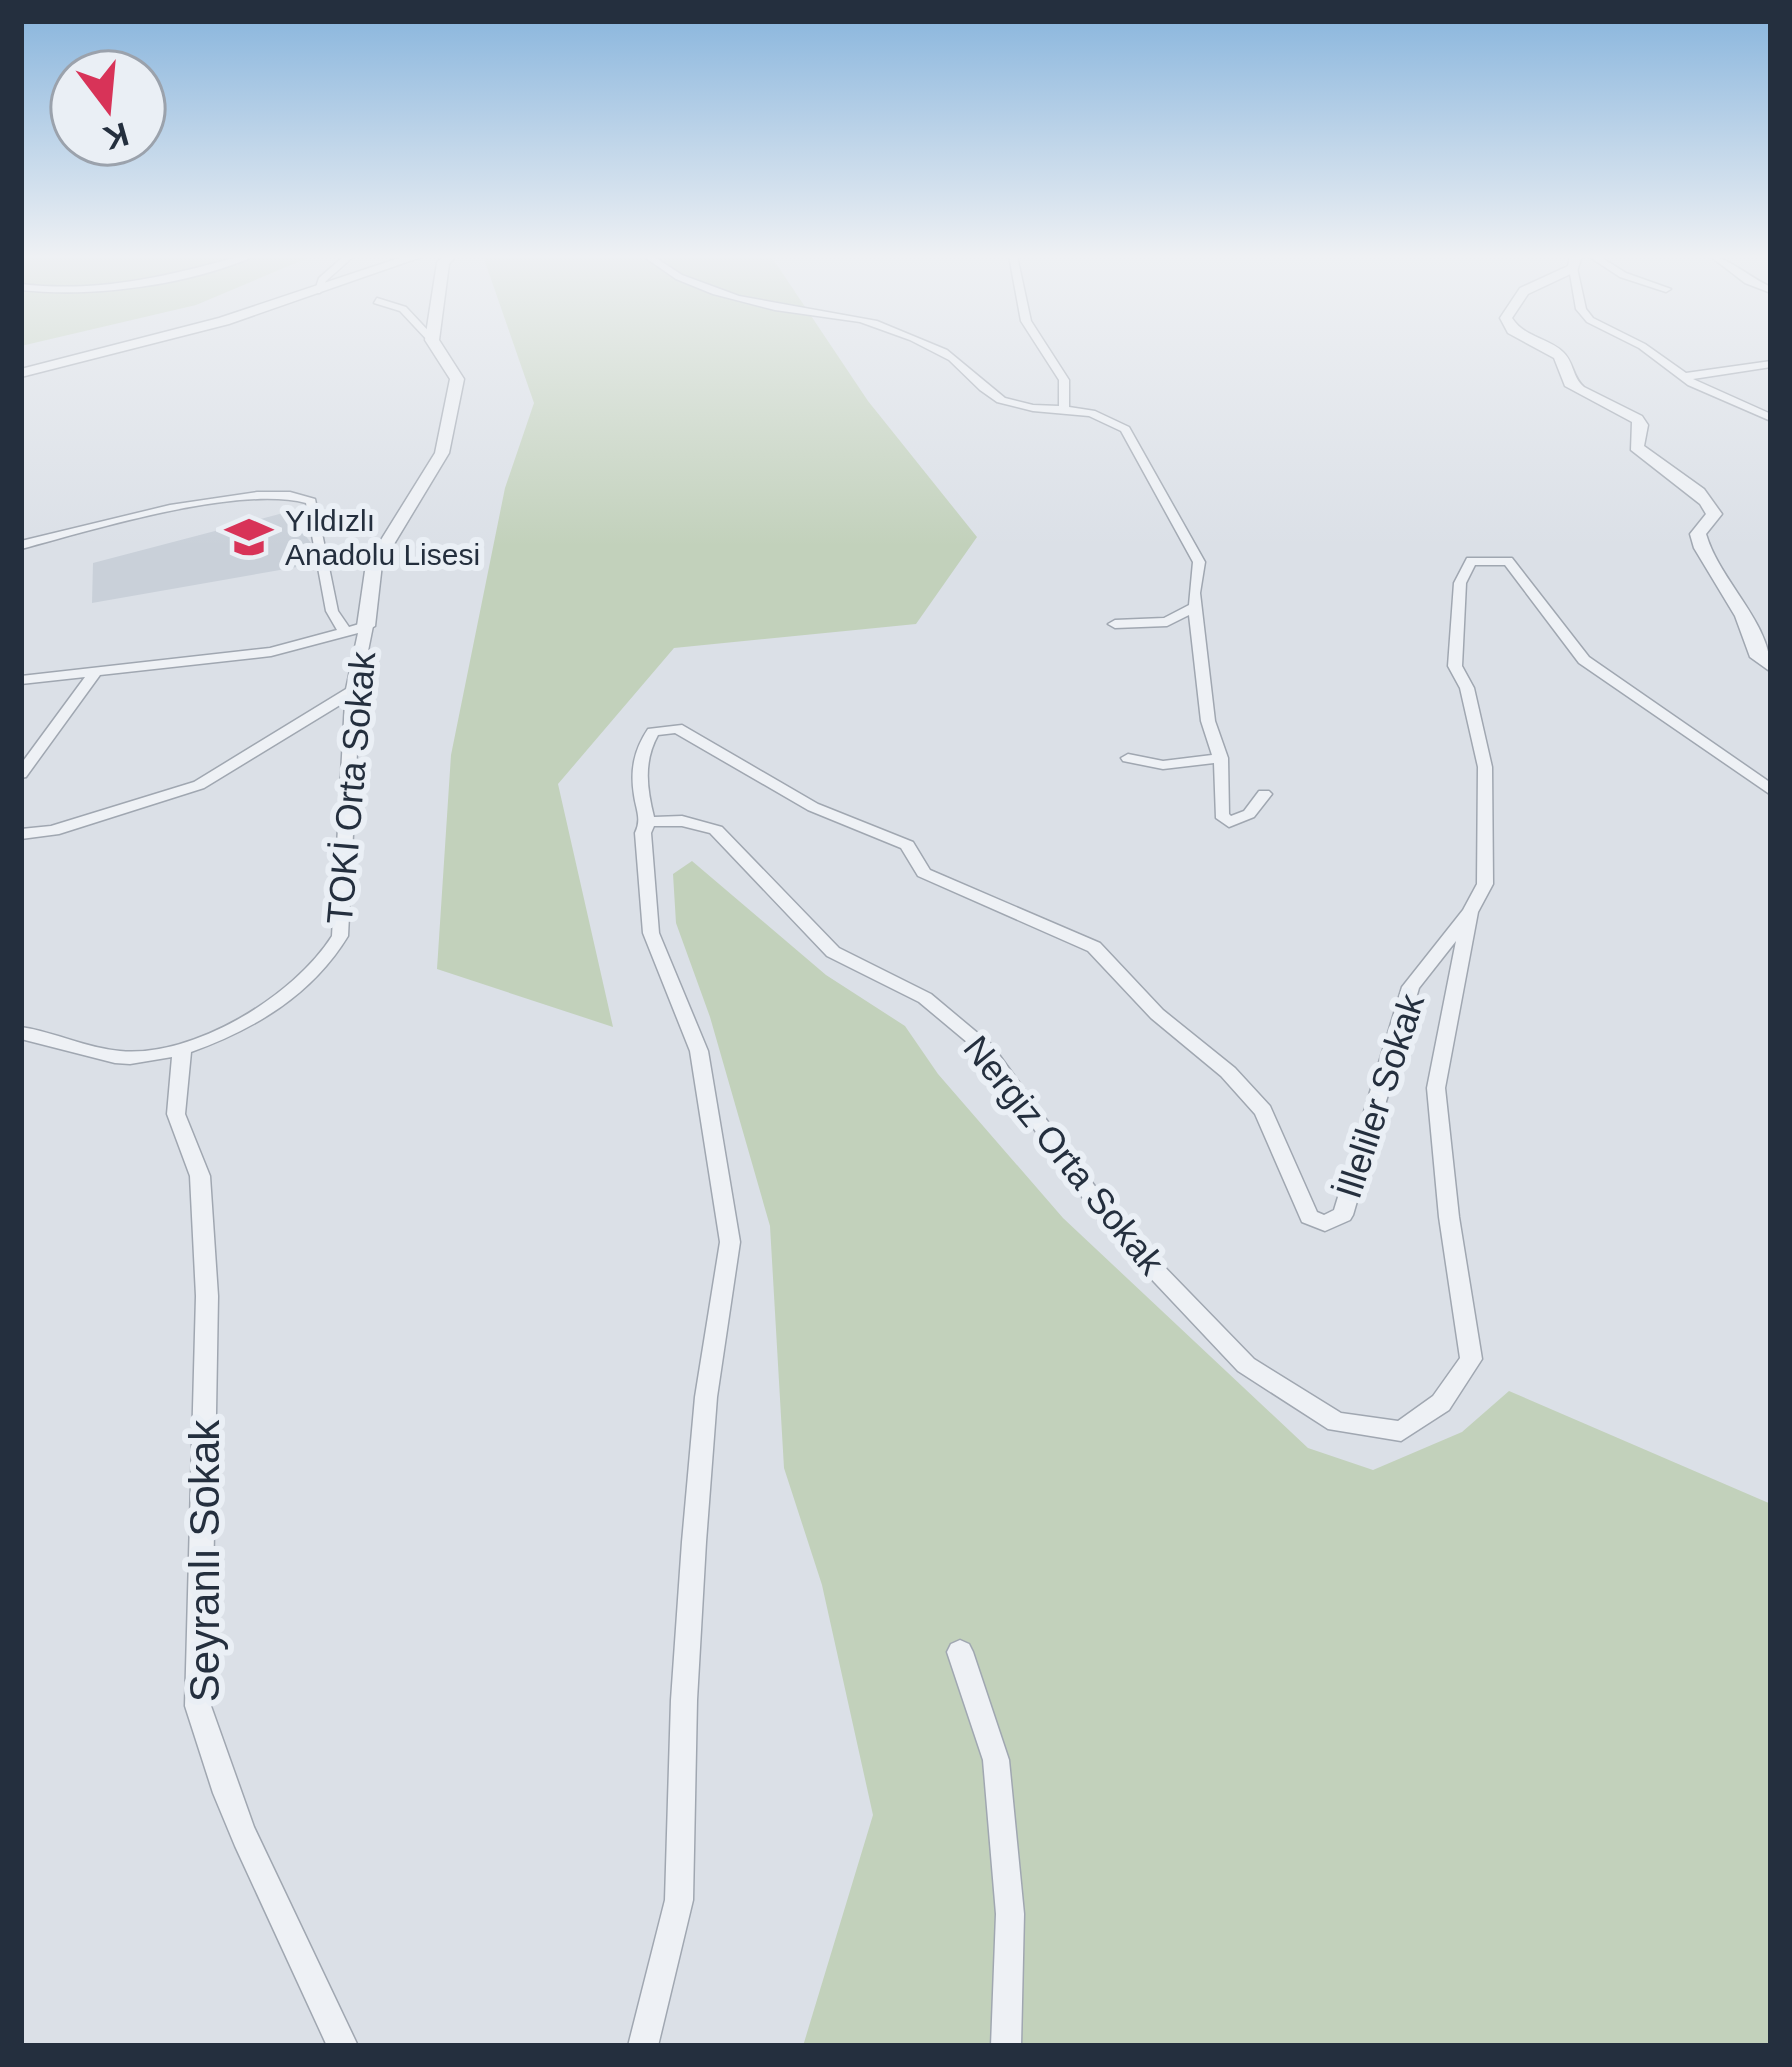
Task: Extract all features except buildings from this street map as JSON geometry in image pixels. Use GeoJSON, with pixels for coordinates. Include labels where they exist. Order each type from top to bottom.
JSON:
{"type":"FeatureCollection","features":[{"type":"Feature","properties":{"kind":"street"},"geometry":{"type":"LineString","coordinates":[[21,373],[101,352]]}},
{"type":"Feature","properties":{"kind":"street"},"geometry":{"type":"LineString","coordinates":[[366,626],[374,564],[442,453],[458,379],[440,352]]}},
{"type":"Feature","properties":{"kind":"street"},"geometry":{"type":"LineString","coordinates":[[941,352],[1002,400],[1104,415],[1124,429],[1199,562],[1195,607],[1208,721],[1221,758],[1221,815],[1229,822],[1249,814],[1264,794]]}},
{"type":"Feature","properties":{"kind":"street"},"geometry":{"type":"LineString","coordinates":[[1046,352],[1064,380],[1064,406]]}},
{"type":"Feature","properties":{"kind":"street"},"geometry":{"type":"LineString","coordinates":[[1554,352],[1560,356],[1570,383],[1637,419],[1641,425],[1636,447],[1645,459],[1708,499],[1714,514],[1698,534],[1702,548],[1744,616],[1759,657],[1771,667]]}},
{"type":"Feature","properties":{"kind":"street"},"geometry":{"type":"LineString","coordinates":[[1650,352],[1682,377],[1771,418]]}},
{"type":"Feature","properties":{"kind":"street"},"geometry":{"type":"LineString","coordinates":[[1682,377],[1771,364]]}},
{"type":"Feature","properties":{"kind":"street"},"geometry":{"type":"LineString","coordinates":[[21,544],[254,495],[302,495],[311,501],[336,624],[346,633]]}},
{"type":"Feature","properties":{"kind":"street","name":"İlleliler Sokak"},"geometry":{"type":"LineString","coordinates":[[648,822],[640,786],[644,744],[653,732],[677,728],[813,807],[907,845],[924,873],[1094,946],[1157,1014],[1228,1072],[1263,1111],[1309,1217],[1325,1223],[1342,1215],[1411,987],[1470,912],[1485,884],[1489,824],[1474,713],[1455,666],[1460,583],[1471,561],[1508,561],[1540,596],[1562,639],[1584,660],[1771,790]]}},
{"type":"Feature","properties":{"kind":"street"},"geometry":{"type":"LineString","coordinates":[[1115,624],[1167,622],[1195,607]]}},
{"type":"Feature","properties":{"kind":"street","name":"TOKİ Orta Sokak"},"geometry":{"type":"LineString","coordinates":[[21,680],[271,652],[366,626]]}},
{"type":"Feature","properties":{"kind":"street","name":"TOKİ Orta Sokak"},"geometry":{"type":"LineString","coordinates":[[21,1033],[88,1054],[132,1058],[182,1052],[248,1022],[331,958],[340,936],[353,692],[366,626]]}},
{"type":"Feature","properties":{"kind":"street"},"geometry":{"type":"LineString","coordinates":[[21,774],[95,673]]}},
{"type":"Feature","properties":{"kind":"street"},"geometry":{"type":"LineString","coordinates":[[21,834],[53,831],[200,785],[353,692]]}},
{"type":"Feature","properties":{"kind":"street"},"geometry":{"type":"LineString","coordinates":[[1128,758],[1163,764],[1221,758]]}},
{"type":"Feature","properties":{"kind":"street","name":"Nergiz Orta Sokak"},"geometry":{"type":"LineString","coordinates":[[648,822],[682,821],[716,830],[833,952],[926,998],[986,1049],[1114,1227],[1246,1365],[1336,1422],[1401,1431],[1441,1403],[1471,1359],[1436,1088],[1470,912]]}},
{"type":"Feature","properties":{"kind":"street"},"geometry":{"type":"LineString","coordinates":[[643,2046],[680,1900],[684,1700],[694,1542],[706,1397],[730,1242],[699,1051],[651,932],[643,832],[648,822]]}},
{"type":"Feature","properties":{"kind":"street","name":"Seyranlı Sokak"},"geometry":{"type":"LineString","coordinates":[[182,1052],[176,1114],[200,1176],[207,1296],[198,1706],[208,1743],[267,1883],[344,2046]]}},
{"type":"Feature","properties":{"kind":"street"},"geometry":{"type":"LineString","coordinates":[[960,1652],[997,1760],[1010,1914],[1006,2046]]}},
{"type":"Feature","properties":{"kind":"shaded area","name":"Yıldızlı Anadolu Lisesi"},"geometry":{"type":"Polygon","coordinates":[[[287,512],[326,562],[92,603],[93,563],[287,512]]]}},
{"type":"Feature","properties":{"kind":"green space"},"geometry":{"type":"Polygon","coordinates":[[[516,352],[836,352],[868,401],[977,537],[916,624],[674,648],[558,784],[613,1027],[437,969],[451,755],[505,488],[534,403],[516,352]]]}},
{"type":"Feature","properties":{"kind":"green space"},"geometry":{"type":"Polygon","coordinates":[[[692,861],[826,975],[905,1026],[938,1074],[1063,1218],[1308,1448],[1373,1470],[1462,1432],[1509,1391],[1771,1504],[1771,2046],[803,2046],[873,1815],[822,1585],[784,1468],[770,1226],[710,1017],[676,923],[673,874],[692,861]]]}},
{"type":"Feature","properties":{"kind":"place","name":"Yıldızlı Anadolu Lisesi"},"geometry":{"type":"Point","coordinates":[249,537]}}]}
